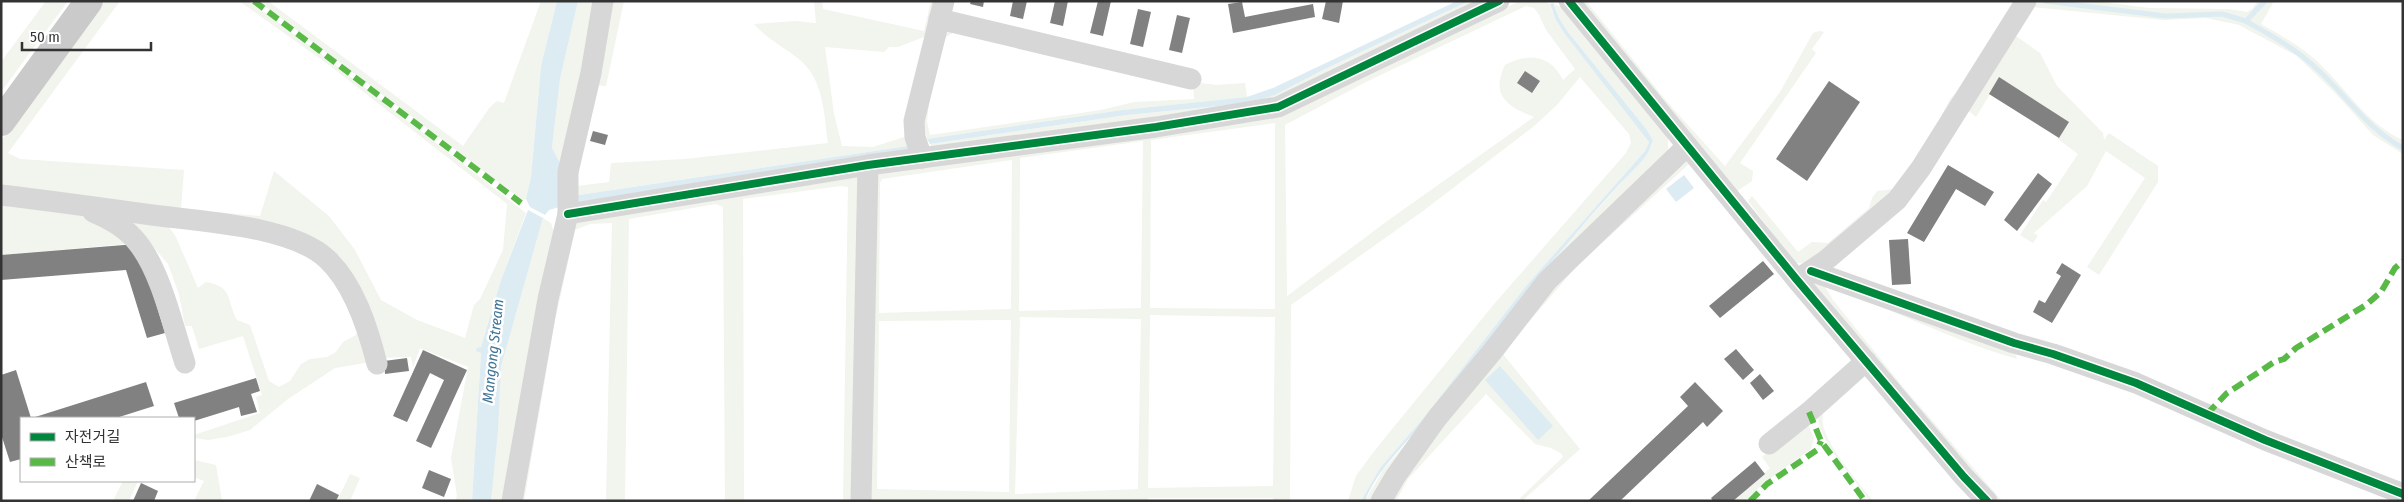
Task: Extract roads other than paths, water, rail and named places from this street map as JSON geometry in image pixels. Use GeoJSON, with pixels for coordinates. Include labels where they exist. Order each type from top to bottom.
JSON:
{"type":"FeatureCollection","features":[{"type":"Feature","properties":{"kind":"main road"},"geometry":{"type":"LineString","coordinates":[[1,122],[88,1]]}},
{"type":"Feature","properties":{"kind":"street"},"geometry":{"type":"LineString","coordinates":[[512,501],[548,299],[568,214],[568,172],[591,73],[604,1]]}},
{"type":"Feature","properties":{"kind":"street"},"geometry":{"type":"LineString","coordinates":[[568,214],[868,166],[1156,127],[1278,107],[1499,1]]}},
{"type":"Feature","properties":{"kind":"street"},"geometry":{"type":"LineString","coordinates":[[1568,1],[1687,146],[1804,275],[1866,361],[1964,477],[1987,501]]}},
{"type":"Feature","properties":{"kind":"street"},"geometry":{"type":"LineString","coordinates":[[1804,275],[1846,244],[1897,200],[1921,168],[2016,20],[2026,1]]}},
{"type":"Feature","properties":{"kind":"street"},"geometry":{"type":"LineString","coordinates":[[922,158],[915,137],[914,121],[941,10],[1191,79]]}},
{"type":"Feature","properties":{"kind":"street"},"geometry":{"type":"LineString","coordinates":[[1381,501],[1395,477],[1438,418],[1547,281],[1687,146]]}},
{"type":"Feature","properties":{"kind":"street"},"geometry":{"type":"LineString","coordinates":[[860,501],[868,166]]}},
{"type":"Feature","properties":{"kind":"street"},"geometry":{"type":"LineString","coordinates":[[1,195],[264,232],[308,246],[326,258],[349,290],[368,332],[377,364]]}},
{"type":"Feature","properties":{"kind":"street"},"geometry":{"type":"LineString","coordinates":[[78,205],[117,223],[133,237],[145,252],[156,276],[185,363]]}},
{"type":"Feature","properties":{"kind":"street"},"geometry":{"type":"LineString","coordinates":[[1804,275],[2053,354],[2136,383],[2265,440],[2403,494]]}},
{"type":"Feature","properties":{"kind":"street"},"geometry":{"type":"LineString","coordinates":[[1769,444],[1809,412],[1866,361]]}},
{"type":"Feature","properties":{"kind":"water"},"geometry":{"type":"Polygon","coordinates":[[[557,1],[578,1],[560,79],[552,148],[560,163],[559,207],[549,210],[545,215],[530,207],[526,199],[531,177],[541,66],[557,1]]]}},
{"type":"Feature","properties":{"kind":"water"},"geometry":{"type":"Polygon","coordinates":[[[1457,1],[1469,1],[1323,70],[1275,95],[1249,103],[1127,115],[930,144],[927,139],[1122,110],[1247,97],[1273,88],[1457,1]]]}},
{"type":"Feature","properties":{"kind":"water"},"geometry":{"type":"Polygon","coordinates":[[[1553,3],[1559,18],[1568,32],[1647,130],[1653,141],[1648,153],[1641,162],[1558,254],[1429,416],[1385,467],[1365,501],[1361,501],[1380,468],[1426,415],[1526,286],[1645,151],[1649,142],[1565,34],[1556,20],[1550,4],[1553,3]]]}},
{"type":"Feature","properties":{"kind":"water"},"geometry":{"type":"Polygon","coordinates":[[[908,146],[908,151],[572,206],[572,196],[908,146]]]}},
{"type":"Feature","properties":{"kind":"water"},"geometry":{"type":"Polygon","coordinates":[[[1684,175],[1694,188],[1676,202],[1666,189],[1684,175]]]}},
{"type":"Feature","properties":{"kind":"water","name":"Mangong Stream"},"geometry":{"type":"Polygon","coordinates":[[[528,210],[543,218],[501,367],[498,430],[491,501],[472,501],[481,353],[476,351],[477,348],[481,347],[501,280],[528,210]]]}},
{"type":"Feature","properties":{"kind":"water"},"geometry":{"type":"Polygon","coordinates":[[[1500,366],[1553,426],[1538,440],[1485,380],[1500,366]]]}},
{"type":"Feature","properties":{"kind":"waterway"},"geometry":{"type":"LineString","coordinates":[[2045,1],[2165,16],[2222,14],[2246,21],[2265,1]]}},
{"type":"Feature","properties":{"kind":"waterway"},"geometry":{"type":"LineString","coordinates":[[2246,21],[2300,54],[2327,78],[2378,131],[2403,148]]}}]}
